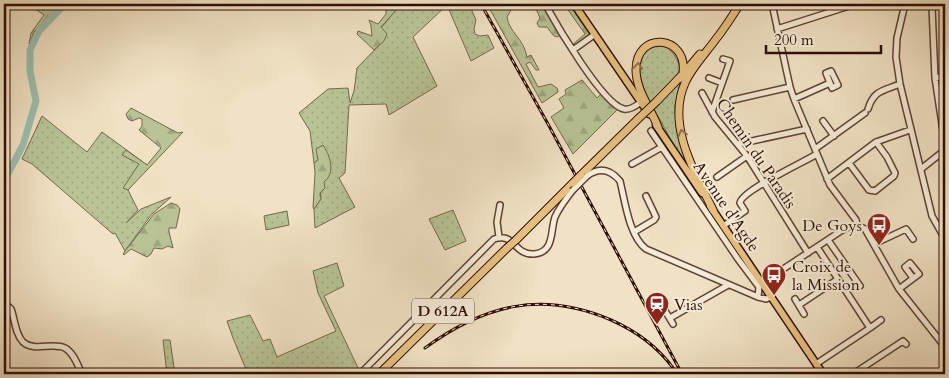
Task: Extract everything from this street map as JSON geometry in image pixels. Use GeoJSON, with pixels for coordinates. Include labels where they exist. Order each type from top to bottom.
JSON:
{"type":"FeatureCollection","features":[{"type":"Feature","properties":{"kind":"highway","name":"D 612A"},"geometry":{"type":"LineString","coordinates":[[681,76],[707,47],[734,4]]}},
{"type":"Feature","properties":{"kind":"highway","name":"D 612A"},"geometry":{"type":"LineString","coordinates":[[379,374],[573,182],[584,175],[708,50],[740,4]]}},
{"type":"Feature","properties":{"kind":"highway"},"geometry":{"type":"LineString","coordinates":[[655,129],[638,80],[636,69],[638,56],[646,46],[655,42],[666,42],[674,47],[680,55],[683,63],[681,76]]}},
{"type":"Feature","properties":{"kind":"highway"},"geometry":{"type":"LineString","coordinates":[[708,50],[686,81],[681,93],[678,118],[693,168],[713,210]]}},
{"type":"Feature","properties":{"kind":"main road","name":"Avenue d'Agde"},"geometry":{"type":"LineString","coordinates":[[574,4],[641,102],[655,129],[724,226],[823,374]]}},
{"type":"Feature","properties":{"kind":"street"},"geometry":{"type":"LineString","coordinates":[[545,4],[556,25],[610,102],[624,109],[630,109],[641,102]]}},
{"type":"Feature","properties":{"kind":"street"},"geometry":{"type":"LineString","coordinates":[[772,4],[794,99],[827,179],[834,192],[856,220],[857,225]]}},
{"type":"Feature","properties":{"kind":"street"},"geometry":{"type":"LineString","coordinates":[[906,4],[897,38],[896,57],[900,84],[932,216],[945,239]]}},
{"type":"Feature","properties":{"kind":"street"},"geometry":{"type":"LineString","coordinates":[[777,29],[849,6]]}},
{"type":"Feature","properties":{"kind":"street"},"geometry":{"type":"LineString","coordinates":[[932,7],[935,78],[945,144]]}},
{"type":"Feature","properties":{"kind":"street"},"geometry":{"type":"LineString","coordinates":[[574,50],[594,34]]}},
{"type":"Feature","properties":{"kind":"street"},"geometry":{"type":"LineString","coordinates":[[712,112],[730,61],[723,59]]}},
{"type":"Feature","properties":{"kind":"street"},"geometry":{"type":"LineString","coordinates":[[935,78],[945,76]]}},
{"type":"Feature","properties":{"kind":"street"},"geometry":{"type":"LineString","coordinates":[[709,78],[722,84]]}},
{"type":"Feature","properties":{"kind":"street"},"geometry":{"type":"LineString","coordinates":[[794,99],[830,84]]}},
{"type":"Feature","properties":{"kind":"street"},"geometry":{"type":"LineString","coordinates":[[724,226],[745,211],[740,200],[764,183],[816,152],[866,111],[871,98],[876,94],[900,84]]}},
{"type":"Feature","properties":{"kind":"street"},"geometry":{"type":"LineString","coordinates":[[734,100],[790,87]]}},
{"type":"Feature","properties":{"kind":"street","name":"Chemin du Paradis"},"geometry":{"type":"LineString","coordinates":[[702,93],[712,112],[747,156],[808,253]]}},
{"type":"Feature","properties":{"kind":"street"},"geometry":{"type":"LineString","coordinates":[[823,121],[834,136]]}},
{"type":"Feature","properties":{"kind":"street"},"geometry":{"type":"LineString","coordinates":[[655,129],[662,147],[748,274],[759,287],[758,297]]}},
{"type":"Feature","properties":{"kind":"street"},"geometry":{"type":"LineString","coordinates":[[738,144],[807,129]]}},
{"type":"Feature","properties":{"kind":"street"},"geometry":{"type":"LineString","coordinates":[[827,179],[876,142],[910,130]]}},
{"type":"Feature","properties":{"kind":"street"},"geometry":{"type":"LineString","coordinates":[[849,163],[870,190],[875,191],[894,176],[895,173],[887,157],[876,142]]}},
{"type":"Feature","properties":{"kind":"street"},"geometry":{"type":"LineString","coordinates":[[632,164],[662,147]]}},
{"type":"Feature","properties":{"kind":"street"},"geometry":{"type":"LineString","coordinates":[[921,169],[945,150]]}},
{"type":"Feature","properties":{"kind":"street"},"geometry":{"type":"LineString","coordinates":[[717,176],[747,156]]}},
{"type":"Feature","properties":{"kind":"street"},"geometry":{"type":"LineString","coordinates":[[500,205],[497,222],[499,237],[508,238],[522,251],[537,254],[547,248],[551,240],[556,216],[584,175],[598,170],[605,170],[620,181],[630,222],[642,246],[758,297],[766,300],[771,297]]}},
{"type":"Feature","properties":{"kind":"street"},"geometry":{"type":"LineString","coordinates":[[634,232],[656,217],[646,196]]}},
{"type":"Feature","properties":{"kind":"street"},"geometry":{"type":"LineString","coordinates":[[762,283],[848,227],[857,225],[865,229],[899,289],[945,348]]}},
{"type":"Feature","properties":{"kind":"street"},"geometry":{"type":"LineString","coordinates":[[874,244],[906,229],[913,239]]}},
{"type":"Feature","properties":{"kind":"street","name":"D 612A"},"geometry":{"type":"LineString","coordinates":[[360,374],[487,245],[499,237]]}},
{"type":"Feature","properties":{"kind":"street"},"geometry":{"type":"LineString","coordinates":[[828,240],[860,286]]}},
{"type":"Feature","properties":{"kind":"street"},"geometry":{"type":"LineString","coordinates":[[817,247],[870,328]]}},
{"type":"Feature","properties":{"kind":"street"},"geometry":{"type":"LineString","coordinates":[[899,289],[914,278]]}},
{"type":"Feature","properties":{"kind":"street"},"geometry":{"type":"LineString","coordinates":[[798,305],[838,279]]}},
{"type":"Feature","properties":{"kind":"street"},"geometry":{"type":"LineString","coordinates":[[670,318],[728,285]]}},
{"type":"Feature","properties":{"kind":"street"},"geometry":{"type":"LineString","coordinates":[[795,298],[804,314]]}},
{"type":"Feature","properties":{"kind":"street"},"geometry":{"type":"LineString","coordinates":[[4,307],[11,309],[17,330],[23,341],[33,346],[56,346],[66,349],[74,358],[82,374]]}},
{"type":"Feature","properties":{"kind":"street"},"geometry":{"type":"LineString","coordinates":[[664,309],[673,324]]}},
{"type":"Feature","properties":{"kind":"street"},"geometry":{"type":"LineString","coordinates":[[816,364],[881,320]]}},
{"type":"Feature","properties":{"kind":"street"},"geometry":{"type":"LineString","coordinates":[[853,374],[904,341],[906,344]]}},
{"type":"Feature","properties":{"kind":"green space"},"geometry":{"type":"Polygon","coordinates":[[[28,4],[40,4],[46,8],[52,8],[56,4],[61,4],[34,32],[29,44],[31,33],[44,15],[28,4]]]}},
{"type":"Feature","properties":{"kind":"green space"},"geometry":{"type":"Polygon","coordinates":[[[381,4],[389,4],[397,9],[381,27],[387,34],[384,41],[374,50],[357,34],[358,31],[372,36],[369,20],[378,24],[386,14],[386,10],[381,4]]]}},
{"type":"Feature","properties":{"kind":"green space"},"geometry":{"type":"Polygon","coordinates":[[[401,4],[469,4],[476,20],[475,34],[480,36],[488,35],[494,48],[471,61],[447,5],[413,37],[437,86],[389,115],[386,104],[349,105],[345,173],[339,178],[355,207],[315,228],[314,209],[321,199],[318,160],[314,163],[310,131],[299,113],[328,89],[348,88],[350,103],[354,91],[357,68],[384,40],[381,28],[401,4]]]}},
{"type":"Feature","properties":{"kind":"green space"},"geometry":{"type":"Polygon","coordinates":[[[487,4],[511,4],[507,17],[508,22],[523,45],[527,57],[531,55],[539,70],[536,70],[530,62],[526,64],[538,87],[551,84],[557,88],[558,92],[542,103],[487,4]]]}},
{"type":"Feature","properties":{"kind":"green space"},"geometry":{"type":"Polygon","coordinates":[[[534,4],[544,4],[561,35],[557,37],[547,27],[539,27],[537,23],[540,18],[534,4]]]}},
{"type":"Feature","properties":{"kind":"green space"},"geometry":{"type":"Polygon","coordinates":[[[564,4],[569,4],[591,36],[574,48],[572,45],[585,34],[564,4]]]}},
{"type":"Feature","properties":{"kind":"green space"},"geometry":{"type":"Polygon","coordinates":[[[663,45],[674,55],[680,68],[677,75],[650,103],[640,76],[641,59],[645,52],[652,47],[663,45]]]}},
{"type":"Feature","properties":{"kind":"green space"},"geometry":{"type":"Polygon","coordinates":[[[582,80],[597,98],[601,94],[618,109],[573,154],[551,117],[564,108],[559,99],[566,94],[565,90],[582,80]]]}},
{"type":"Feature","properties":{"kind":"green space"},"geometry":{"type":"Polygon","coordinates":[[[680,83],[675,106],[676,127],[687,165],[654,109],[680,83]]]}},
{"type":"Feature","properties":{"kind":"green space"},"geometry":{"type":"Polygon","coordinates":[[[131,108],[178,133],[183,132],[128,190],[123,188],[139,164],[122,155],[126,150],[147,165],[161,148],[139,130],[142,126],[142,119],[139,118],[132,121],[128,119],[126,114],[131,108]]]}},
{"type":"Feature","properties":{"kind":"green space"},"geometry":{"type":"Polygon","coordinates":[[[42,116],[87,152],[102,132],[147,165],[128,190],[138,210],[126,223],[141,209],[171,197],[151,215],[125,251],[115,233],[113,234],[32,164],[22,159],[42,116]]]}},
{"type":"Feature","properties":{"kind":"green space"},"geometry":{"type":"Polygon","coordinates":[[[323,145],[330,159],[331,169],[328,178],[324,182],[325,188],[320,193],[321,199],[314,209],[314,163],[318,160],[316,149],[323,145]]]}},
{"type":"Feature","properties":{"kind":"green space"},"geometry":{"type":"Polygon","coordinates":[[[171,203],[177,205],[180,209],[176,228],[169,228],[173,248],[168,246],[162,249],[154,248],[147,257],[131,249],[124,255],[125,251],[154,214],[171,203]]]}},
{"type":"Feature","properties":{"kind":"green space"},"geometry":{"type":"Polygon","coordinates":[[[453,210],[466,241],[445,250],[429,219],[453,210]]]}},
{"type":"Feature","properties":{"kind":"green space"},"geometry":{"type":"Polygon","coordinates":[[[287,211],[289,225],[266,230],[264,216],[287,211]]]}},
{"type":"Feature","properties":{"kind":"green space"},"geometry":{"type":"Polygon","coordinates":[[[337,263],[344,286],[324,296],[359,370],[355,374],[248,374],[227,321],[250,315],[263,341],[270,339],[277,357],[336,331],[318,293],[313,271],[337,263]]]}},
{"type":"Feature","properties":{"kind":"green space"},"geometry":{"type":"Polygon","coordinates":[[[163,340],[170,340],[175,374],[167,374],[163,340]]]}},
{"type":"Feature","properties":{"kind":"waterway"},"geometry":{"type":"LineString","coordinates":[[4,181],[23,145],[36,101],[30,71],[30,50],[39,31],[65,4]]}},
{"type":"Feature","properties":{"kind":"railway"},"geometry":{"type":"LineString","coordinates":[[481,4],[548,124],[682,374]]}},
{"type":"Feature","properties":{"kind":"railway"},"geometry":{"type":"LineString","coordinates":[[425,348],[447,333],[491,312],[537,304],[585,311],[611,320],[629,329],[653,346],[673,368]]}},
{"type":"Feature","properties":{"kind":"place","name":"De Goys"},"geometry":{"type":"Point","coordinates":[879,246]}},
{"type":"Feature","properties":{"kind":"place","name":"Croix de la Mission"},"geometry":{"type":"Point","coordinates":[774,296]}},
{"type":"Feature","properties":{"kind":"place","name":"Vias"},"geometry":{"type":"Point","coordinates":[657,325]}}]}
